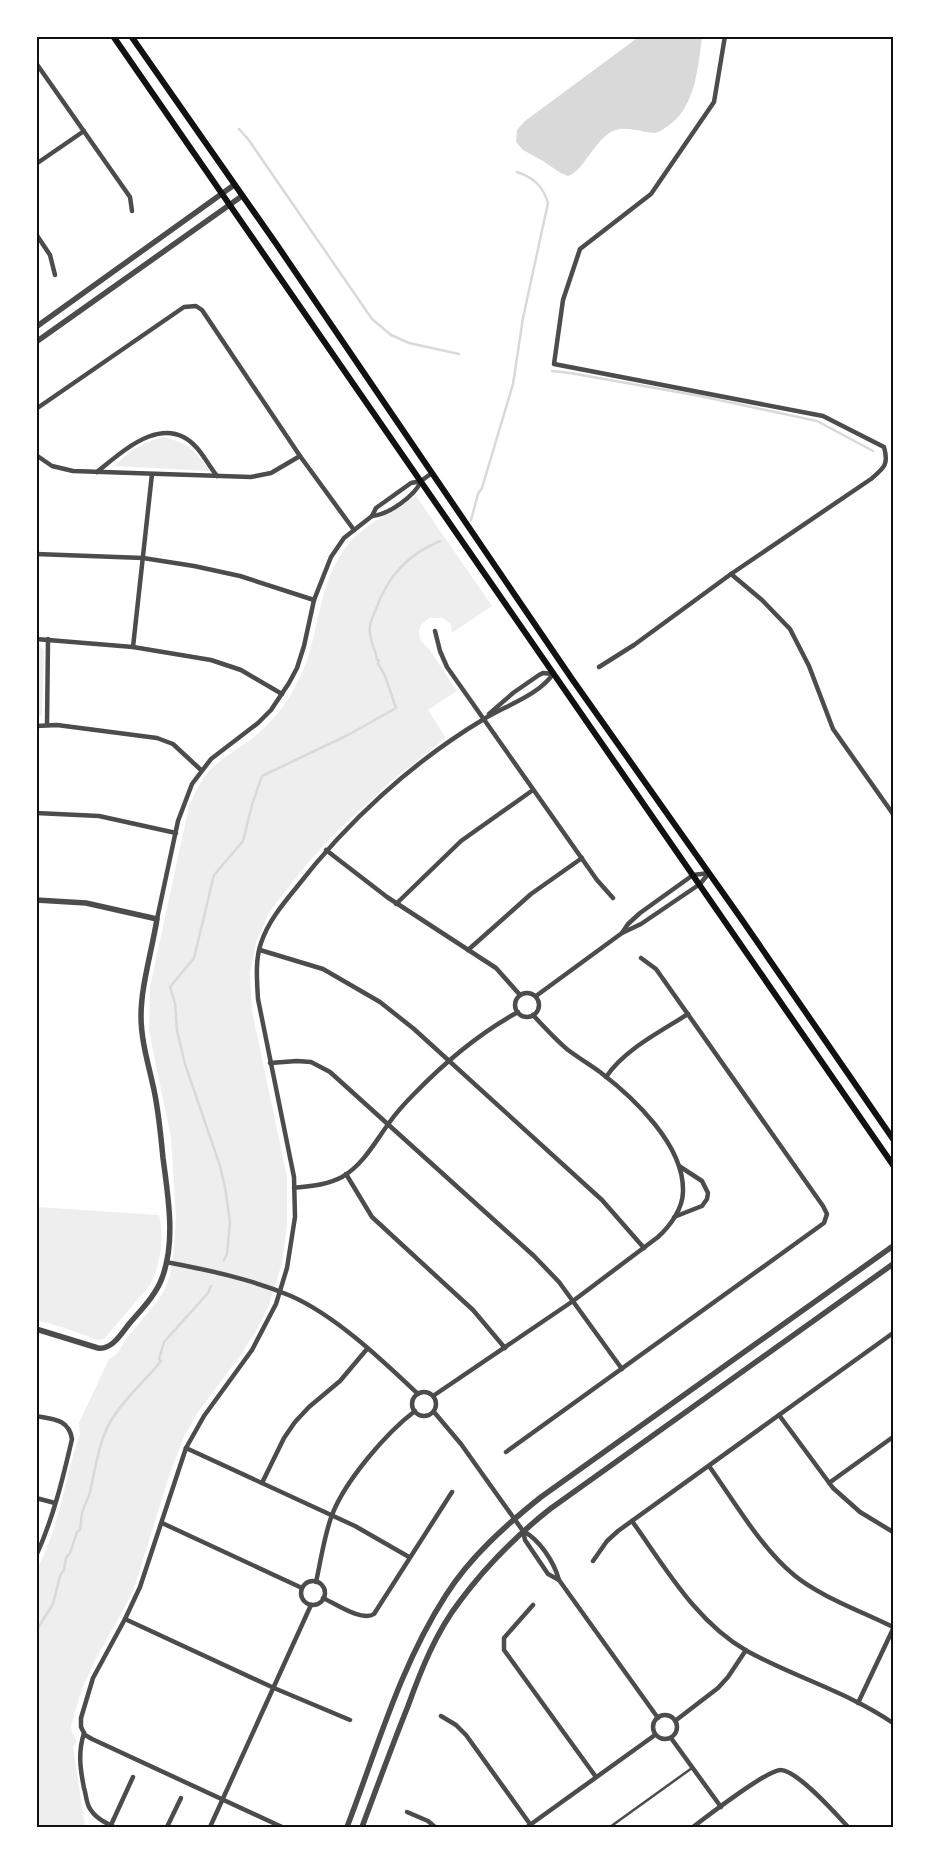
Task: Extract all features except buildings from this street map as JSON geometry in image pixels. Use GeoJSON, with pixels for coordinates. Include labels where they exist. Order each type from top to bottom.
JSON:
{"type":"FeatureCollection","features":[{"type":"Feature","properties":{"kind":"main road"},"geometry":{"type":"LineString","coordinates":[[113,36],[893,1166]]}},
{"type":"Feature","properties":{"kind":"main road"},"geometry":{"type":"LineString","coordinates":[[131,36],[572,679],[709,872],[893,1139]]}},
{"type":"Feature","properties":{"kind":"main road"},"geometry":{"type":"LineString","coordinates":[[553,674],[559,674],[572,679]]}},
{"type":"Feature","properties":{"kind":"street"},"geometry":{"type":"LineString","coordinates":[[599,667],[634,645],[731,574],[871,479],[885,467],[887,457],[884,447],[823,416],[554,364],[563,300],[580,249],[651,194],[714,102],[725,36]]}},
{"type":"Feature","properties":{"kind":"street"},"geometry":{"type":"LineString","coordinates":[[36,63],[130,197],[132,211]]}},
{"type":"Feature","properties":{"kind":"street"},"geometry":{"type":"LineString","coordinates":[[36,164],[84,131]]}},
{"type":"Feature","properties":{"kind":"street"},"geometry":{"type":"LineString","coordinates":[[36,327],[234,185]]}},
{"type":"Feature","properties":{"kind":"street"},"geometry":{"type":"LineString","coordinates":[[36,342],[242,196]]}},
{"type":"Feature","properties":{"kind":"street"},"geometry":{"type":"LineString","coordinates":[[36,234],[50,255],[55,274]]}},
{"type":"Feature","properties":{"kind":"street"},"geometry":{"type":"LineString","coordinates":[[36,409],[184,307],[196,306],[202,310],[300,456],[354,530]]}},
{"type":"Feature","properties":{"kind":"street"},"geometry":{"type":"LineString","coordinates":[[96,472],[137,441],[165,433],[183,437],[196,447],[217,476]]}},
{"type":"Feature","properties":{"kind":"street"},"geometry":{"type":"LineString","coordinates":[[36,455],[52,466],[64,470],[217,476],[264,476],[300,456]]}},
{"type":"Feature","properties":{"kind":"street"},"geometry":{"type":"LineString","coordinates":[[36,1329],[98,1348],[109,1347],[158,1286],[163,1277],[170,1226],[169,1202],[155,1095],[141,1016],[157,920],[184,802],[201,770],[211,759],[271,710],[282,694],[297,668],[314,600],[331,557],[344,538],[372,516],[376,508],[392,496],[432,473]]}},
{"type":"Feature","properties":{"kind":"street"},"geometry":{"type":"LineString","coordinates":[[133,647],[152,474]]}},
{"type":"Feature","properties":{"kind":"street"},"geometry":{"type":"LineString","coordinates":[[372,516],[379,516],[390,510],[417,491],[421,481]]}},
{"type":"Feature","properties":{"kind":"street"},"geometry":{"type":"LineString","coordinates":[[36,554],[144,558],[194,566],[240,576],[314,600]]}},
{"type":"Feature","properties":{"kind":"street"},"geometry":{"type":"LineString","coordinates":[[731,574],[762,600],[790,629],[809,666],[833,729],[893,814]]}},
{"type":"Feature","properties":{"kind":"street"},"geometry":{"type":"LineString","coordinates":[[435,631],[440,651],[447,667],[533,790],[613,898]]}},
{"type":"Feature","properties":{"kind":"street"},"geometry":{"type":"LineString","coordinates":[[36,639],[133,647],[211,660],[241,670],[282,694]]}},
{"type":"Feature","properties":{"kind":"street"},"geometry":{"type":"LineString","coordinates":[[47,725],[48,639]]}},
{"type":"Feature","properties":{"kind":"street"},"geometry":{"type":"LineString","coordinates":[[134,1777],[112,1826],[94,1814],[87,1801],[79,1762],[83,1732],[81,1718],[93,1678],[140,1587],[186,1448],[204,1416],[252,1350],[281,1292],[295,1217],[294,1177],[258,999],[257,976],[260,950],[266,932],[277,912],[326,850],[376,800],[418,765],[484,719],[548,681],[553,674],[543,673],[539,675],[513,693],[484,719]]}},
{"type":"Feature","properties":{"kind":"street"},"geometry":{"type":"LineString","coordinates":[[36,726],[57,725],[158,738],[173,744],[201,770]]}},
{"type":"Feature","properties":{"kind":"street"},"geometry":{"type":"LineString","coordinates":[[396,904],[461,841],[533,790]]}},
{"type":"Feature","properties":{"kind":"street"},"geometry":{"type":"LineString","coordinates":[[36,813],[99,816],[176,833]]}},
{"type":"Feature","properties":{"kind":"street"},"geometry":{"type":"LineString","coordinates":[[326,850],[396,904],[496,968],[520,995]]}},
{"type":"Feature","properties":{"kind":"street"},"geometry":{"type":"LineString","coordinates":[[468,950],[531,894],[582,858]]}},
{"type":"Feature","properties":{"kind":"street"},"geometry":{"type":"LineString","coordinates":[[622,933],[628,924],[640,913],[693,875],[709,872]]}},
{"type":"Feature","properties":{"kind":"street"},"geometry":{"type":"LineString","coordinates":[[536,996],[622,933],[641,924],[700,884],[709,872]]}},
{"type":"Feature","properties":{"kind":"street"},"geometry":{"type":"LineString","coordinates":[[36,900],[86,903],[157,920]]}},
{"type":"Feature","properties":{"kind":"street"},"geometry":{"type":"LineString","coordinates":[[260,950],[323,970],[380,1002],[414,1029],[602,1200],[644,1248]]}},
{"type":"Feature","properties":{"kind":"street"},"geometry":{"type":"LineString","coordinates":[[506,1452],[824,1223],[826,1214],[823,1206],[656,969],[641,958]]}},
{"type":"Feature","properties":{"kind":"street"},"geometry":{"type":"LineString","coordinates":[[530,993],[536,996],[539,1006],[533,1015],[524,1016],[518,1012],[515,1002],[520,995],[530,993]]}},
{"type":"Feature","properties":{"kind":"street"},"geometry":{"type":"LineString","coordinates":[[294,1188],[326,1184],[346,1174],[360,1163],[388,1124],[414,1094],[448,1061],[477,1036],[518,1012]]}},
{"type":"Feature","properties":{"kind":"street"},"geometry":{"type":"LineString","coordinates":[[606,1078],[619,1061],[688,1014]]}},
{"type":"Feature","properties":{"kind":"street"},"geometry":{"type":"LineString","coordinates":[[433,1396],[573,1301],[644,1248],[668,1227],[678,1210],[684,1192],[680,1166],[665,1137],[638,1105],[567,1049],[533,1015]]}},
{"type":"Feature","properties":{"kind":"street"},"geometry":{"type":"LineString","coordinates":[[270,1063],[304,1061],[330,1072],[534,1256],[559,1282],[622,1369]]}},
{"type":"Feature","properties":{"kind":"street"},"geometry":{"type":"LineString","coordinates":[[674,1217],[702,1206],[707,1199],[708,1193],[702,1181],[680,1166]]}},
{"type":"Feature","properties":{"kind":"street"},"geometry":{"type":"LineString","coordinates":[[346,1174],[372,1217],[473,1310],[505,1348]]}},
{"type":"Feature","properties":{"kind":"street"},"geometry":{"type":"LineString","coordinates":[[347,1827],[407,1668],[427,1627],[447,1594],[485,1548],[514,1519],[541,1497],[893,1246]]}},
{"type":"Feature","properties":{"kind":"street"},"geometry":{"type":"LineString","coordinates":[[166,1262],[253,1282],[281,1292],[318,1311],[367,1349],[418,1394]]}},
{"type":"Feature","properties":{"kind":"street"},"geometry":{"type":"LineString","coordinates":[[362,1827],[420,1674],[440,1633],[458,1602],[495,1558],[523,1531],[550,1509],[893,1264]]}},
{"type":"Feature","properties":{"kind":"street"},"geometry":{"type":"LineString","coordinates":[[593,1561],[607,1541],[632,1521],[893,1333]]}},
{"type":"Feature","properties":{"kind":"street"},"geometry":{"type":"LineString","coordinates":[[262,1483],[284,1438],[295,1422],[309,1407],[340,1381],[367,1349]]}},
{"type":"Feature","properties":{"kind":"street"},"geometry":{"type":"LineString","coordinates":[[424,1392],[433,1396],[436,1402],[434,1412],[424,1416],[415,1411],[413,1402],[418,1394],[424,1392]]}},
{"type":"Feature","properties":{"kind":"street"},"geometry":{"type":"LineString","coordinates":[[316,1582],[332,1515],[342,1494],[364,1463],[402,1421],[415,1411]]}},
{"type":"Feature","properties":{"kind":"street"},"geometry":{"type":"LineString","coordinates":[[434,1412],[462,1444],[523,1531],[532,1536],[556,1568],[559,1580],[658,1718]]}},
{"type":"Feature","properties":{"kind":"street"},"geometry":{"type":"LineString","coordinates":[[779,1415],[829,1483],[847,1502],[893,1532]]}},
{"type":"Feature","properties":{"kind":"street"},"geometry":{"type":"LineString","coordinates":[[36,1416],[58,1420],[67,1425],[71,1431],[72,1439],[46,1534],[36,1556]]}},
{"type":"Feature","properties":{"kind":"street"},"geometry":{"type":"LineString","coordinates":[[829,1483],[893,1437]]}},
{"type":"Feature","properties":{"kind":"street"},"geometry":{"type":"LineString","coordinates":[[186,1448],[363,1530],[409,1557]]}},
{"type":"Feature","properties":{"kind":"street"},"geometry":{"type":"LineString","coordinates":[[709,1466],[764,1543],[793,1574],[811,1587],[893,1628],[858,1703]]}},
{"type":"Feature","properties":{"kind":"street"},"geometry":{"type":"LineString","coordinates":[[324,1598],[361,1616],[369,1617],[378,1609],[409,1557],[452,1492]]}},
{"type":"Feature","properties":{"kind":"street"},"geometry":{"type":"LineString","coordinates":[[36,1498],[55,1503]]}},
{"type":"Feature","properties":{"kind":"street"},"geometry":{"type":"LineString","coordinates":[[632,1521],[685,1595],[703,1616],[746,1650],[858,1703],[893,1723]]}},
{"type":"Feature","properties":{"kind":"street"},"geometry":{"type":"LineString","coordinates":[[162,1523],[302,1588]]}},
{"type":"Feature","properties":{"kind":"street"},"geometry":{"type":"LineString","coordinates":[[523,1531],[525,1540],[548,1574],[559,1580]]}},
{"type":"Feature","properties":{"kind":"street"},"geometry":{"type":"LineString","coordinates":[[308,1582],[316,1582],[324,1590],[324,1598],[317,1604],[311,1604],[302,1598],[302,1588],[308,1582]]}},
{"type":"Feature","properties":{"kind":"street"},"geometry":{"type":"LineString","coordinates":[[210,1827],[311,1604]]}},
{"type":"Feature","properties":{"kind":"street"},"geometry":{"type":"LineString","coordinates":[[533,1605],[504,1638],[504,1650],[596,1778]]}},
{"type":"Feature","properties":{"kind":"street"},"geometry":{"type":"LineString","coordinates":[[125,1619],[274,1688],[350,1720]]}},
{"type":"Feature","properties":{"kind":"street"},"geometry":{"type":"LineString","coordinates":[[675,1721],[718,1688],[728,1677],[746,1650]]}},
{"type":"Feature","properties":{"kind":"street"},"geometry":{"type":"LineString","coordinates":[[441,1716],[456,1725],[466,1735],[528,1826],[655,1735]]}},
{"type":"Feature","properties":{"kind":"street"},"geometry":{"type":"LineString","coordinates":[[668,1716],[675,1721],[676,1732],[671,1738],[662,1739],[655,1735],[653,1725],[658,1718],[668,1716]]}},
{"type":"Feature","properties":{"kind":"street"},"geometry":{"type":"LineString","coordinates":[[83,1732],[92,1739],[282,1827]]}},
{"type":"Feature","properties":{"kind":"street"},"geometry":{"type":"LineString","coordinates":[[671,1738],[721,1807]]}},
{"type":"Feature","properties":{"kind":"street"},"geometry":{"type":"LineString","coordinates":[[693,1827],[774,1771],[781,1770],[797,1778],[848,1827]]}},
{"type":"Feature","properties":{"kind":"street"},"geometry":{"type":"LineString","coordinates":[[167,1827],[181,1798]]}},
{"type":"Feature","properties":{"kind":"street"},"geometry":{"type":"LineString","coordinates":[[407,1812],[428,1821],[434,1827]]}},
{"type":"Feature","properties":{"kind":"lane"},"geometry":{"type":"LineString","coordinates":[[610,1827],[693,1767]]}},
{"type":"Feature","properties":{"kind":"shaded area"},"geometry":{"type":"Polygon","coordinates":[[[640,36],[702,36],[693,88],[683,111],[675,120],[655,133],[629,129],[613,131],[600,141],[574,173],[568,176],[523,150],[516,142],[517,130],[525,121],[640,36]]]}},
{"type":"Feature","properties":{"kind":"shaded area"},"geometry":{"type":"Polygon","coordinates":[[[163,437],[190,448],[210,471],[114,466],[136,448],[163,437]]]}},
{"type":"Feature","properties":{"kind":"shaded area"},"geometry":{"type":"Polygon","coordinates":[[[416,496],[492,606],[452,633],[451,624],[442,618],[429,618],[421,625],[419,630],[420,640],[429,649],[457,691],[428,710],[446,738],[391,781],[331,837],[269,912],[256,943],[250,973],[252,1011],[287,1177],[287,1225],[282,1263],[269,1305],[256,1331],[198,1412],[184,1437],[170,1473],[136,1582],[82,1689],[71,1726],[77,1741],[73,1747],[85,1827],[36,1827],[36,1570],[51,1538],[56,1521],[80,1434],[79,1423],[109,1359],[117,1354],[127,1338],[156,1303],[164,1291],[170,1276],[176,1217],[171,1138],[149,1031],[150,987],[189,806],[201,782],[210,770],[264,728],[291,694],[308,658],[323,597],[341,554],[357,535],[416,496]]]}},
{"type":"Feature","properties":{"kind":"shaded area"},"geometry":{"type":"Polygon","coordinates":[[[36,645],[40,645],[44,651],[42,715],[36,718],[36,645]]]}},
{"type":"Feature","properties":{"kind":"shaded area"},"geometry":{"type":"Polygon","coordinates":[[[36,1207],[159,1215],[162,1233],[159,1260],[154,1277],[150,1285],[104,1339],[98,1340],[36,1320],[36,1207]]]}},
{"type":"Feature","properties":{"kind":"waterway"},"geometry":{"type":"LineString","coordinates":[[239,129],[248,139],[372,319],[391,335],[409,343],[459,354]]}},
{"type":"Feature","properties":{"kind":"waterway"},"geometry":{"type":"LineString","coordinates":[[471,520],[513,384],[523,318],[548,203],[544,192],[537,184],[529,177],[517,172]]}},
{"type":"Feature","properties":{"kind":"waterway"},"geometry":{"type":"LineString","coordinates":[[552,371],[700,396],[817,421],[873,451]]}},
{"type":"Feature","properties":{"kind":"waterway"},"geometry":{"type":"LineString","coordinates":[[224,1260],[227,1254],[230,1222],[225,1187],[220,1166],[185,1064],[177,1031],[175,1003],[170,987],[194,958],[214,875],[243,841],[262,776],[348,735],[396,708],[387,680],[378,664],[379,660],[377,660],[370,636],[371,623],[386,586],[400,568],[418,553],[440,541]]}},
{"type":"Feature","properties":{"kind":"waterway"},"geometry":{"type":"LineString","coordinates":[[36,1631],[53,1604],[66,1558],[70,1553],[77,1532],[80,1530],[82,1512],[90,1492],[99,1452],[109,1424],[125,1401],[161,1361],[159,1359],[164,1342],[208,1293],[211,1286]]}}]}
